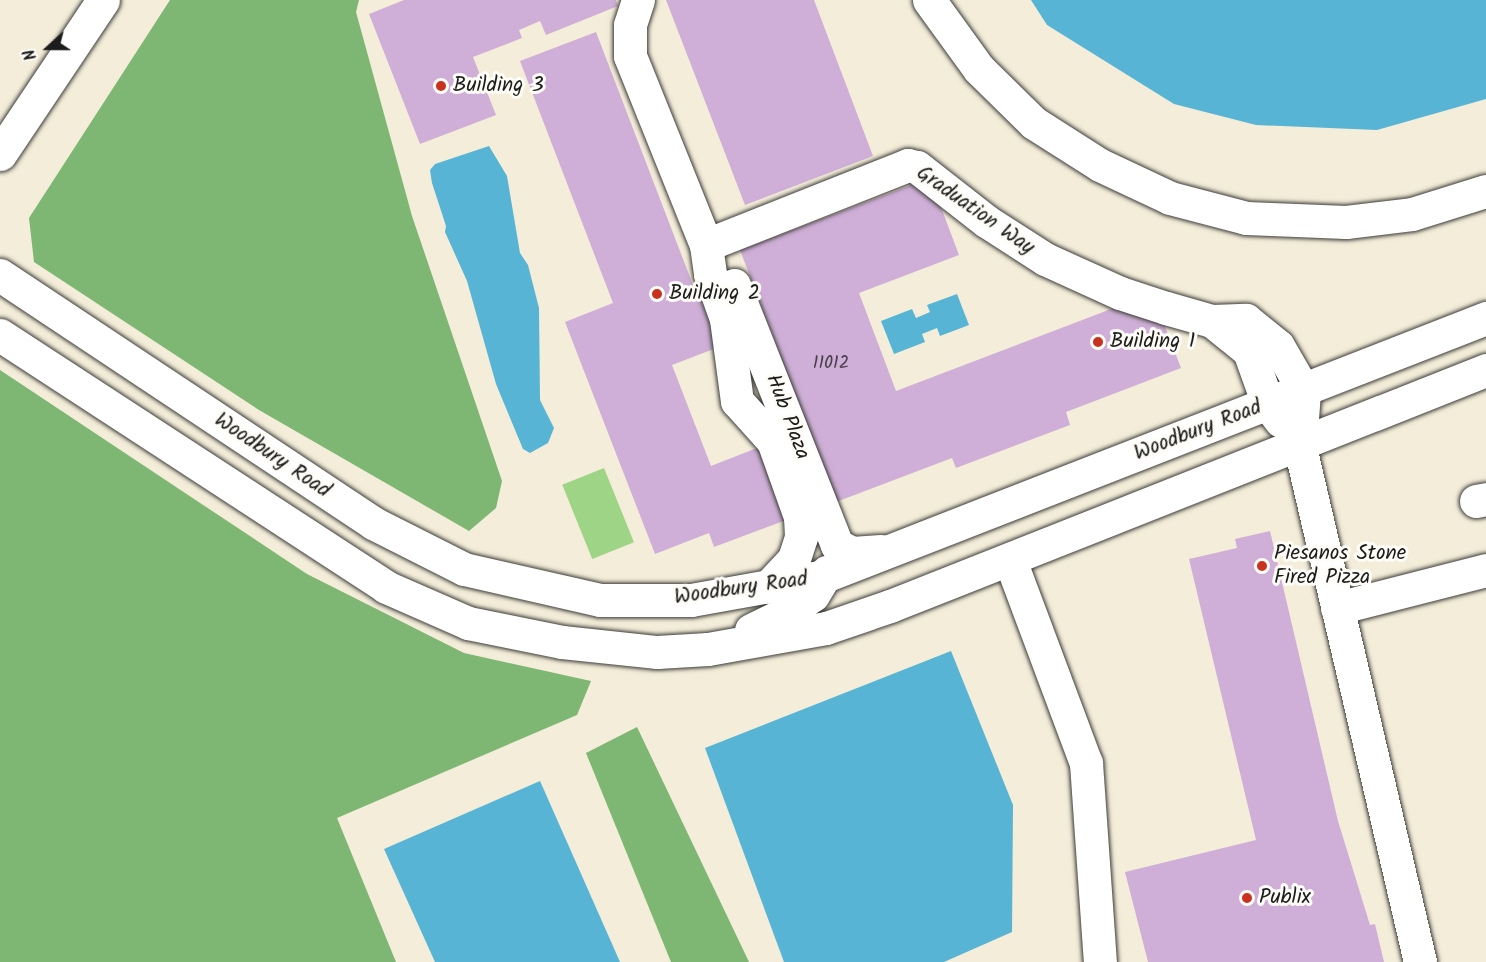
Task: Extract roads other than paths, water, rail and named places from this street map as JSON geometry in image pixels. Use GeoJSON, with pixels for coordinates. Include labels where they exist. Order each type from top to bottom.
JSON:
{"type":"FeatureCollection","features":[{"type":"Feature","properties":{"kind":"main road"},"geometry":{"type":"LineString","coordinates":[[0,154],[103,0]]}},
{"type":"Feature","properties":{"kind":"main road","name":"Hub Plaza"},"geometry":{"type":"LineString","coordinates":[[638,0],[630,25],[630,56],[706,245],[727,266],[746,351],[772,422],[837,545]]}},
{"type":"Feature","properties":{"kind":"main road"},"geometry":{"type":"LineString","coordinates":[[929,0],[979,69],[1034,123],[1100,165],[1170,198],[1246,218],[1346,222],[1412,214],[1486,191]]}},
{"type":"Feature","properties":{"kind":"main road","name":"Graduation Way"},"geometry":{"type":"LineString","coordinates":[[706,245],[850,176],[908,165],[917,166],[986,220],[1045,259],[1120,293],[1212,321],[1246,320],[1257,342],[1293,367],[1304,391]]}},
{"type":"Feature","properties":{"kind":"main road","name":"Woodbury Road"},"geometry":{"type":"LineString","coordinates":[[0,275],[373,523],[464,569],[600,600],[691,600],[825,576],[1304,391],[1486,318]]}},
{"type":"Feature","properties":{"kind":"main road"},"geometry":{"type":"LineString","coordinates":[[0,335],[386,587],[468,623],[562,642],[657,652],[708,649],[825,628],[1010,560],[1300,447],[1486,370]]}},
{"type":"Feature","properties":{"kind":"main road"},"geometry":{"type":"LineString","coordinates":[[1257,342],[1268,404],[1300,447]]}},
{"type":"Feature","properties":{"kind":"main road"},"geometry":{"type":"LineString","coordinates":[[1304,391],[1300,447],[1420,962]]}},
{"type":"Feature","properties":{"kind":"main road","name":"Hub Plaza"},"geometry":{"type":"LineString","coordinates":[[768,587],[794,559],[801,537],[800,517],[772,441],[772,422]]}},
{"type":"Feature","properties":{"kind":"main road"},"geometry":{"type":"LineString","coordinates":[[708,649],[792,610],[813,595],[825,576],[837,545],[852,553],[889,551]]}},
{"type":"Feature","properties":{"kind":"main road"},"geometry":{"type":"LineString","coordinates":[[1010,560],[1086,763],[1100,962]]}},
{"type":"Feature","properties":{"kind":"main road"},"geometry":{"type":"LineString","coordinates":[[1337,608],[1486,570]]}},
{"type":"Feature","properties":{"kind":"water"},"geometry":{"type":"Polygon","coordinates":[[[1031,0],[1486,0],[1486,99],[1377,130],[1256,125],[1174,104],[1047,25],[1031,0]]]}},
{"type":"Feature","properties":{"kind":"water"},"geometry":{"type":"Polygon","coordinates":[[[489,146],[507,176],[520,253],[528,265],[539,308],[540,400],[554,428],[548,443],[530,453],[523,449],[496,384],[467,281],[445,232],[446,226],[430,170],[435,164],[489,146]]]}},
{"type":"Feature","properties":{"kind":"water"},"geometry":{"type":"Polygon","coordinates":[[[957,294],[969,325],[940,336],[937,328],[922,334],[925,342],[894,354],[881,321],[912,309],[916,318],[930,312],[927,305],[957,294]]]}},
{"type":"Feature","properties":{"kind":"water"},"geometry":{"type":"Polygon","coordinates":[[[951,651],[1013,805],[1012,932],[944,962],[784,962],[705,748],[951,651]]]}},
{"type":"Feature","properties":{"kind":"water"},"geometry":{"type":"Polygon","coordinates":[[[540,781],[620,962],[435,962],[384,849],[540,781]]]}},
{"type":"Feature","properties":{"kind":"place","name":"Building 3"},"geometry":{"type":"Point","coordinates":[441,86]}},
{"type":"Feature","properties":{"kind":"place","name":"Building 2"},"geometry":{"type":"Point","coordinates":[657,294]}},
{"type":"Feature","properties":{"kind":"place","name":"Building 1"},"geometry":{"type":"Point","coordinates":[1098,342]}},
{"type":"Feature","properties":{"kind":"place","name":"Piesanos Stone Fired Pizza"},"geometry":{"type":"Point","coordinates":[1262,566]}},
{"type":"Feature","properties":{"kind":"place","name":"Publix"},"geometry":{"type":"Point","coordinates":[1247,898]}}]}
